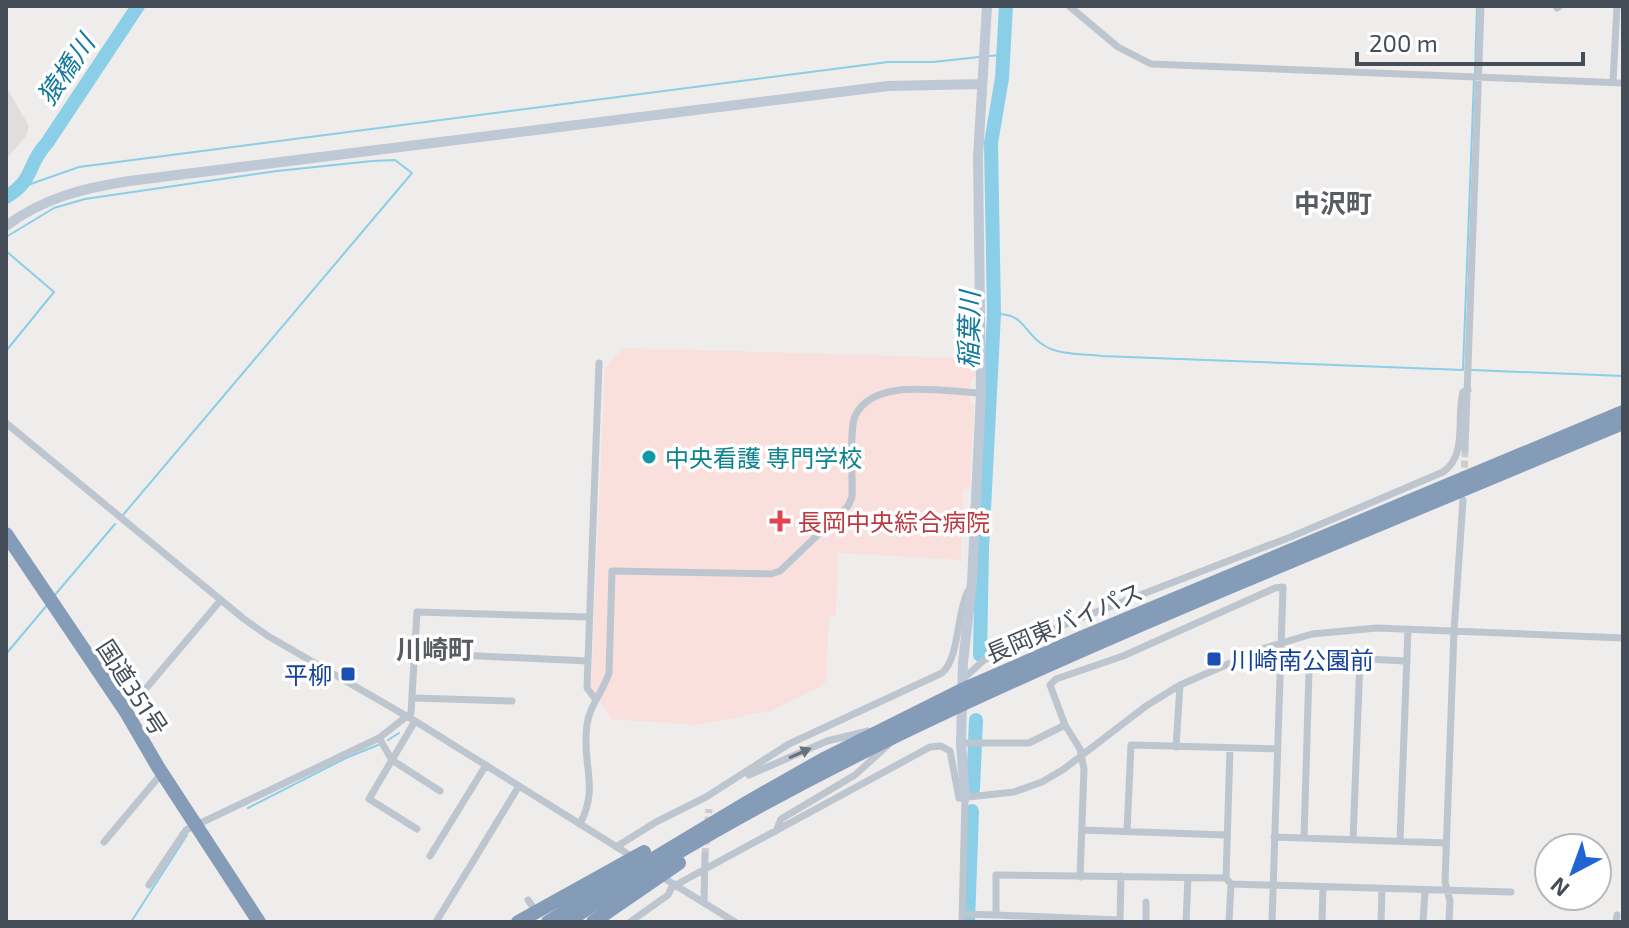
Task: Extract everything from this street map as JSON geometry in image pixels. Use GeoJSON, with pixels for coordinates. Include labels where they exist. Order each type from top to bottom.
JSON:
{"type":"FeatureCollection","features":[{"type":"Feature","properties":{"kind":"highway","name":"長岡東バイパス"},"geometry":{"type":"LineString","coordinates":[[567,922],[664,861],[962,691],[1623,409]]}},
{"type":"Feature","properties":{"kind":"highway","name":"長岡東バイパス"},"geometry":{"type":"LineString","coordinates":[[962,691],[1101,641],[1623,423]]}},
{"type":"Feature","properties":{"kind":"highway"},"geometry":{"type":"LineString","coordinates":[[1425,506],[1623,430]]}},
{"type":"Feature","properties":{"kind":"highway","name":"国道351号"},"geometry":{"type":"LineString","coordinates":[[6,534],[126,712],[259,922]]}},
{"type":"Feature","properties":{"kind":"highway","name":"長岡東バイパス"},"geometry":{"type":"LineString","coordinates":[[548,922],[647,860],[822,760],[892,732]]}},
{"type":"Feature","properties":{"kind":"highway"},"geometry":{"type":"LineString","coordinates":[[518,922],[726,807],[822,760]]}},
{"type":"Feature","properties":{"kind":"highway"},"geometry":{"type":"LineString","coordinates":[[593,922],[786,792]]}},
{"type":"Feature","properties":{"kind":"highway","name":"国道351号"},"geometry":{"type":"LineString","coordinates":[[222,864],[267,922]]}},
{"type":"Feature","properties":{"kind":"street"},"geometry":{"type":"LineString","coordinates":[[987,6],[978,157],[981,393],[972,583],[964,638],[962,691],[965,743],[962,918],[996,915],[1120,921],[1121,876]]}},
{"type":"Feature","properties":{"kind":"street"},"geometry":{"type":"LineString","coordinates":[[1069,6],[1118,47],[1151,64],[1623,83]]}},
{"type":"Feature","properties":{"kind":"street"},"geometry":{"type":"LineString","coordinates":[[1465,449],[1481,6]]}},
{"type":"Feature","properties":{"kind":"street"},"geometry":{"type":"LineString","coordinates":[[1613,82],[1619,47],[1617,6]]}},
{"type":"Feature","properties":{"kind":"street"},"geometry":{"type":"LineString","coordinates":[[6,226],[26,212],[66,194],[129,181],[888,86],[982,84]]}},
{"type":"Feature","properties":{"kind":"street"},"geometry":{"type":"LineString","coordinates":[[596,700],[587,688],[599,363]]}},
{"type":"Feature","properties":{"kind":"street"},"geometry":{"type":"LineString","coordinates":[[580,824],[591,794],[586,726],[590,710],[609,673],[612,571],[771,574],[780,571],[848,506],[852,497],[854,418],[869,399],[890,389],[981,393]]}},
{"type":"Feature","properties":{"kind":"street"},"geometry":{"type":"LineString","coordinates":[[962,691],[984,660],[1443,472],[1451,467],[1457,457],[1459,407],[1463,392],[1468,390]]}},
{"type":"Feature","properties":{"kind":"street"},"geometry":{"type":"LineString","coordinates":[[6,423],[220,601],[268,636],[415,721],[628,854]]}},
{"type":"Feature","properties":{"kind":"street"},"geometry":{"type":"LineString","coordinates":[[1449,922],[1446,843],[1454,631],[1463,500]]}},
{"type":"Feature","properties":{"kind":"street"},"geometry":{"type":"LineString","coordinates":[[616,847],[656,822],[706,797],[789,744],[942,673],[950,662],[962,602],[972,583]]}},
{"type":"Feature","properties":{"kind":"street"},"geometry":{"type":"LineString","coordinates":[[1080,877],[1082,754],[1065,725],[1050,685],[1056,679],[1123,656],[1283,587],[1272,922]]}},
{"type":"Feature","properties":{"kind":"street"},"geometry":{"type":"LineString","coordinates":[[126,712],[220,601]]}},
{"type":"Feature","properties":{"kind":"street"},"geometry":{"type":"LineString","coordinates":[[149,885],[182,834],[379,738],[411,713],[417,612],[589,617]]}},
{"type":"Feature","properties":{"kind":"street"},"geometry":{"type":"LineString","coordinates":[[1400,841],[1408,629]]}},
{"type":"Feature","properties":{"kind":"street"},"geometry":{"type":"LineString","coordinates":[[630,922],[668,895],[672,887],[930,747],[941,746],[950,751],[959,798],[1006,794],[1028,788],[1052,776],[1146,706],[1180,685],[1281,642],[1333,630],[1408,629],[1623,638]]}},
{"type":"Feature","properties":{"kind":"street"},"geometry":{"type":"LineString","coordinates":[[415,653],[588,661]]}},
{"type":"Feature","properties":{"kind":"street"},"geometry":{"type":"LineString","coordinates":[[1304,838],[1309,671],[1315,666],[1360,659],[1407,661]]}},
{"type":"Feature","properties":{"kind":"street"},"geometry":{"type":"LineString","coordinates":[[1353,840],[1360,659]]}},
{"type":"Feature","properties":{"kind":"street"},"geometry":{"type":"LineString","coordinates":[[1176,747],[1180,685]]}},
{"type":"Feature","properties":{"kind":"street"},"geometry":{"type":"LineString","coordinates":[[414,698],[512,701]]}},
{"type":"Feature","properties":{"kind":"street"},"geometry":{"type":"LineString","coordinates":[[415,721],[369,799],[417,829]]}},
{"type":"Feature","properties":{"kind":"street"},"geometry":{"type":"LineString","coordinates":[[965,743],[1029,743],[1065,725]]}},
{"type":"Feature","properties":{"kind":"street"},"geometry":{"type":"LineString","coordinates":[[728,783],[827,741],[892,732]]}},
{"type":"Feature","properties":{"kind":"street"},"geometry":{"type":"LineString","coordinates":[[776,832],[781,819],[862,770],[892,732]]}},
{"type":"Feature","properties":{"kind":"street"},"geometry":{"type":"LineString","coordinates":[[379,738],[392,760],[440,791]]}},
{"type":"Feature","properties":{"kind":"street"},"geometry":{"type":"LineString","coordinates":[[1127,831],[1131,745],[1277,749]]}},
{"type":"Feature","properties":{"kind":"street"},"geometry":{"type":"LineString","coordinates":[[1229,922],[1226,835],[1230,749]]}},
{"type":"Feature","properties":{"kind":"street"},"geometry":{"type":"LineString","coordinates":[[430,856],[486,765]]}},
{"type":"Feature","properties":{"kind":"street"},"geometry":{"type":"LineString","coordinates":[[104,842],[162,773]]}},
{"type":"Feature","properties":{"kind":"street"},"geometry":{"type":"LineString","coordinates":[[436,922],[519,786]]}},
{"type":"Feature","properties":{"kind":"street"},"geometry":{"type":"LineString","coordinates":[[706,797],[709,809]]}},
{"type":"Feature","properties":{"kind":"street"},"geometry":{"type":"LineString","coordinates":[[1082,830],[1226,835]]}},
{"type":"Feature","properties":{"kind":"street"},"geometry":{"type":"LineString","coordinates":[[1274,837],[1446,843]]}},
{"type":"Feature","properties":{"kind":"street"},"geometry":{"type":"LineString","coordinates":[[704,902],[705,855]]}},
{"type":"Feature","properties":{"kind":"street"},"geometry":{"type":"LineString","coordinates":[[996,915],[996,875],[1188,878],[1272,885],[1511,892]]}},
{"type":"Feature","properties":{"kind":"street"},"geometry":{"type":"LineString","coordinates":[[1186,922],[1188,878]]}},
{"type":"Feature","properties":{"kind":"street"},"geometry":{"type":"LineString","coordinates":[[667,880],[735,922]]}},
{"type":"Feature","properties":{"kind":"street"},"geometry":{"type":"LineString","coordinates":[[1322,922],[1323,887]]}},
{"type":"Feature","properties":{"kind":"street"},"geometry":{"type":"LineString","coordinates":[[1381,922],[1382,889]]}},
{"type":"Feature","properties":{"kind":"street"},"geometry":{"type":"LineString","coordinates":[[1423,922],[1425,891]]}},
{"type":"Feature","properties":{"kind":"street"},"geometry":{"type":"LineString","coordinates":[[1146,902],[1146,922]]}},
{"type":"Feature","properties":{"kind":"shaded area"},"geometry":{"type":"Polygon","coordinates":[[[6,87],[29,126],[26,136],[6,159],[6,87]]]}},
{"type":"Feature","properties":{"kind":"shaded area","name":"長岡中央綜合病院"},"geometry":{"type":"Polygon","coordinates":[[[623,348],[971,358],[976,363],[975,377],[970,382],[970,402],[974,406],[970,489],[963,489],[961,560],[838,553],[836,615],[829,617],[826,681],[822,686],[771,711],[696,725],[611,719],[591,686],[605,368],[623,348]]]}},
{"type":"Feature","properties":{"kind":"waterway","name":"猿橋川"},"geometry":{"type":"LineString","coordinates":[[6,197],[27,178],[40,151],[138,6]]}},
{"type":"Feature","properties":{"kind":"waterway","name":"稲葉川"},"geometry":{"type":"LineString","coordinates":[[980,655],[994,314],[991,143],[1002,78],[1006,6]]}},
{"type":"Feature","properties":{"kind":"waterway"},"geometry":{"type":"LineString","coordinates":[[1475,73],[1477,6]]}},
{"type":"Feature","properties":{"kind":"waterway"},"geometry":{"type":"LineString","coordinates":[[989,56],[1004,55]]}},
{"type":"Feature","properties":{"kind":"waterway"},"geometry":{"type":"LineString","coordinates":[[22,187],[79,167],[888,62],[933,62],[979,57]]}},
{"type":"Feature","properties":{"kind":"waterway"},"geometry":{"type":"LineString","coordinates":[[994,314],[1019,320],[1045,346],[1072,354],[1463,370],[1474,79]]}},
{"type":"Feature","properties":{"kind":"waterway"},"geometry":{"type":"LineString","coordinates":[[6,237],[54,208],[85,199],[277,171],[372,161],[395,160],[412,173],[123,515]]}},
{"type":"Feature","properties":{"kind":"waterway"},"geometry":{"type":"LineString","coordinates":[[6,251],[54,292],[6,351]]}},
{"type":"Feature","properties":{"kind":"waterway"},"geometry":{"type":"LineString","coordinates":[[1472,370],[1623,376]]}},
{"type":"Feature","properties":{"kind":"waterway"},"geometry":{"type":"LineString","coordinates":[[54,596],[115,524]]}},
{"type":"Feature","properties":{"kind":"waterway"},"geometry":{"type":"LineString","coordinates":[[6,654],[48,604]]}},
{"type":"Feature","properties":{"kind":"waterway","name":"稲葉川"},"geometry":{"type":"LineString","coordinates":[[973,789],[976,720]]}},
{"type":"Feature","properties":{"kind":"waterway"},"geometry":{"type":"LineString","coordinates":[[388,740],[399,733]]}},
{"type":"Feature","properties":{"kind":"waterway"},"geometry":{"type":"LineString","coordinates":[[248,808],[378,745]]}},
{"type":"Feature","properties":{"kind":"waterway","name":"稲葉川"},"geometry":{"type":"LineString","coordinates":[[968,922],[972,811]]}},
{"type":"Feature","properties":{"kind":"waterway"},"geometry":{"type":"LineString","coordinates":[[131,922],[187,835]]}},
{"type":"Feature","properties":{"kind":"tunnel"},"geometry":{"type":"LineString","coordinates":[[1464,478],[1465,449]]}},
{"type":"Feature","properties":{"kind":"tunnel"},"geometry":{"type":"LineString","coordinates":[[705,855],[709,809]]}},
{"type":"Feature","properties":{"kind":"place","name":"中央看護 専門学校"},"geometry":{"type":"Point","coordinates":[649,457]}},
{"type":"Feature","properties":{"kind":"place","name":"長岡中央綜合病院"},"geometry":{"type":"Point","coordinates":[780,521]}},
{"type":"Feature","properties":{"kind":"place","name":"川崎南公園前"},"geometry":{"type":"Point","coordinates":[1214,659]}},
{"type":"Feature","properties":{"kind":"place","name":"平柳"},"geometry":{"type":"Point","coordinates":[348,674]}},
{"type":"Feature","properties":{"kind":"district","name":"中沢町"},"geometry":{"type":"Point","coordinates":[1333,202]}},
{"type":"Feature","properties":{"kind":"district","name":"川崎町"},"geometry":{"type":"Point","coordinates":[435,648]}}]}
